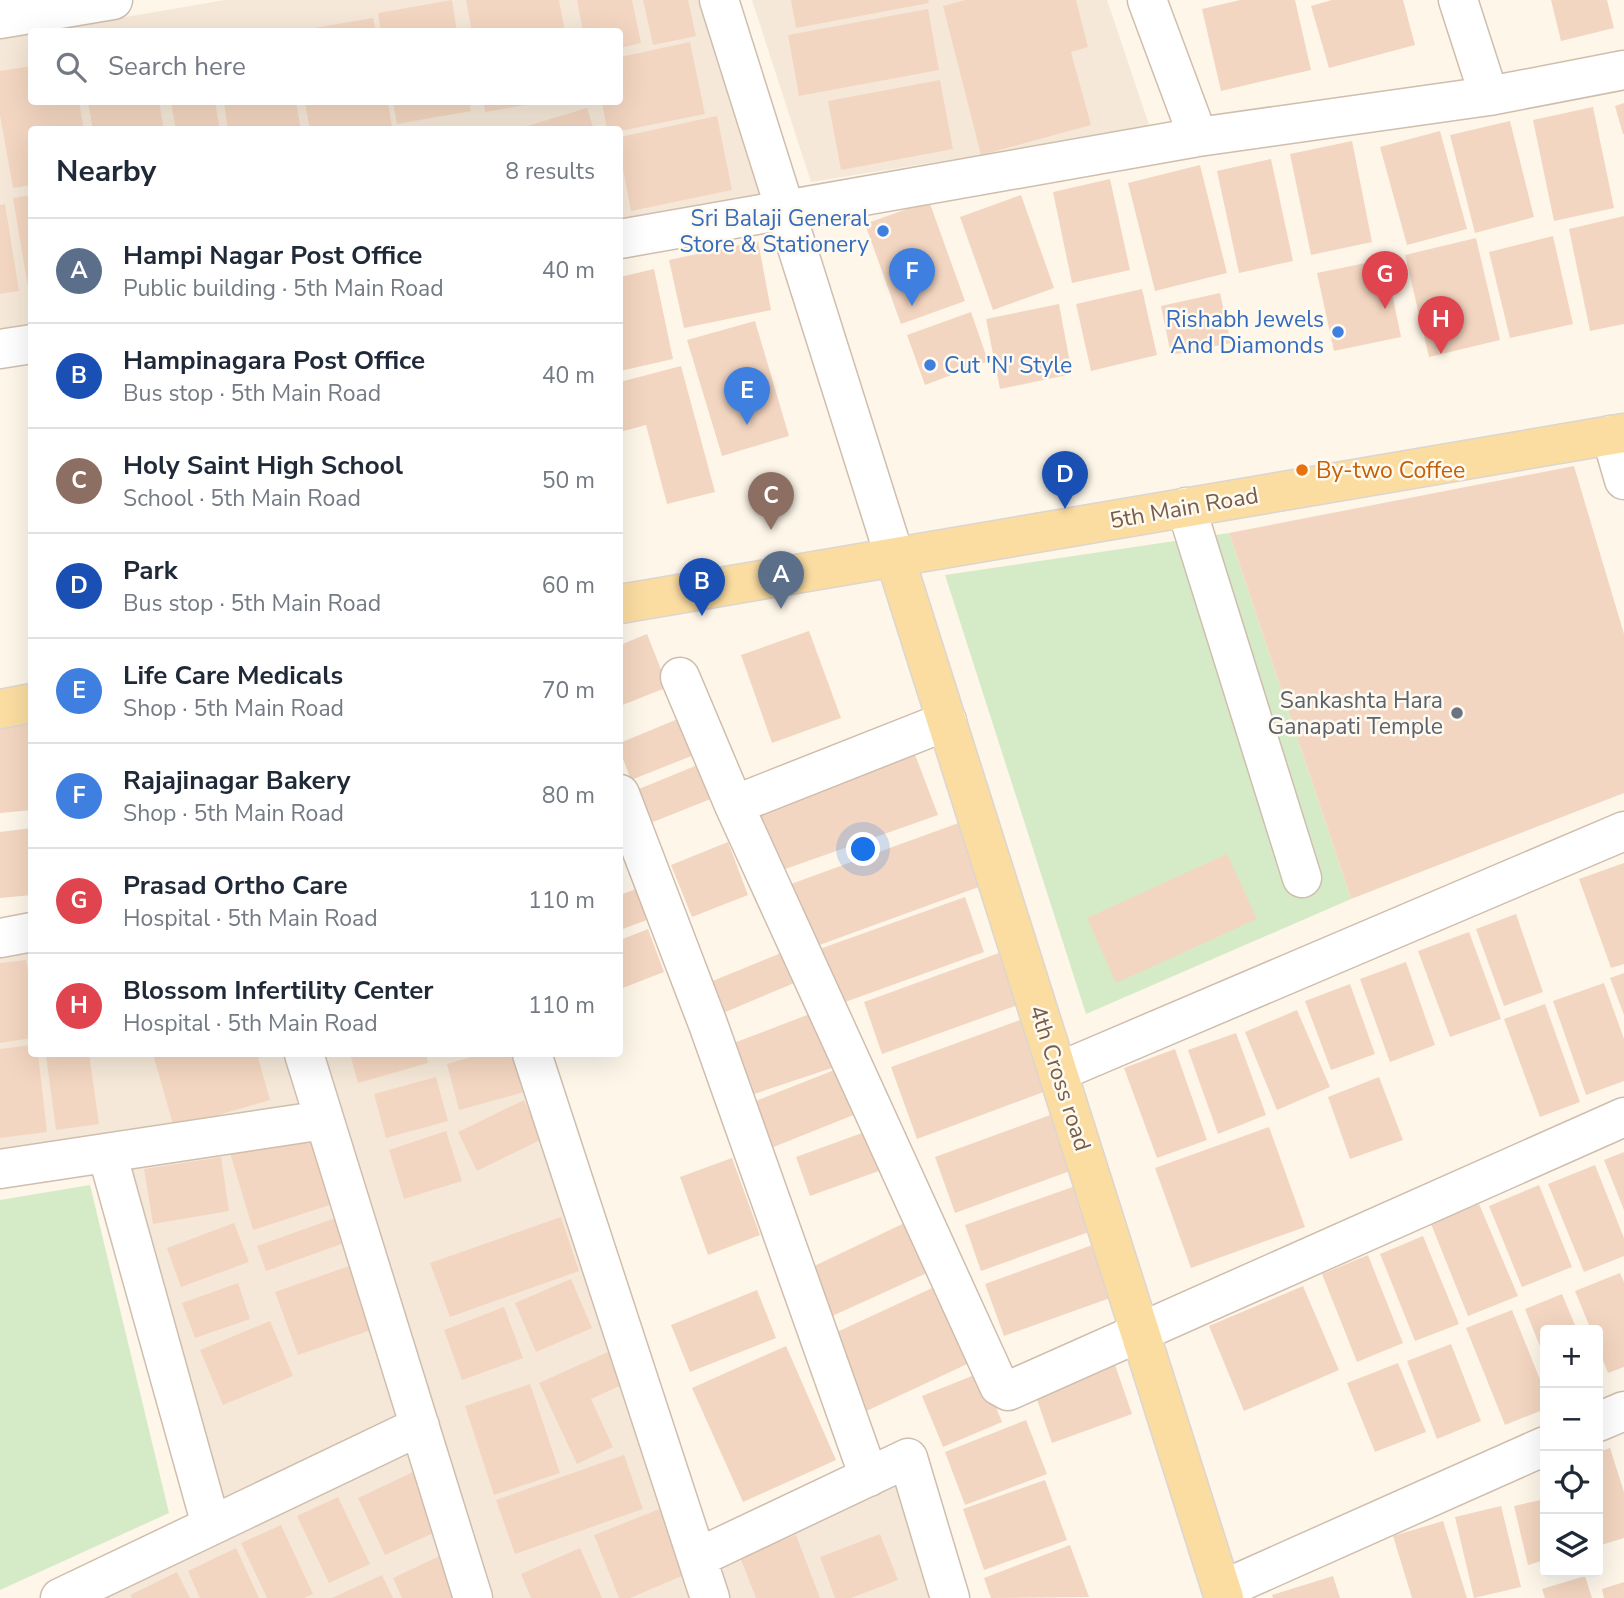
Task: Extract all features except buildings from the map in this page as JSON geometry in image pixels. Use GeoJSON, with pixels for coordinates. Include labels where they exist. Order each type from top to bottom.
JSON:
{"type":"FeatureCollection","features":[{"type":"Feature","properties":{"kind":"main road","name":"5th Main Road"},"geometry":{"type":"LineString","coordinates":[[623,603],[1617,434]]}},
{"type":"Feature","properties":{"kind":"main road","name":"4th Cross road"},"geometry":{"type":"LineString","coordinates":[[895,558],[1223,1594]]}},
{"type":"Feature","properties":{"kind":"main road"},"geometry":{"type":"LineString","coordinates":[[0,709],[28,704]]}},
{"type":"Feature","properties":{"kind":"street"},"geometry":{"type":"LineString","coordinates":[[0,19],[113,0]]}},
{"type":"Feature","properties":{"kind":"street"},"geometry":{"type":"LineString","coordinates":[[719,0],[895,558]]}},
{"type":"Feature","properties":{"kind":"street"},"geometry":{"type":"LineString","coordinates":[[1147,0],[1198,136]]}},
{"type":"Feature","properties":{"kind":"street"},"geometry":{"type":"LineString","coordinates":[[1458,0],[1489,96]]}},
{"type":"Feature","properties":{"kind":"street"},"geometry":{"type":"LineString","coordinates":[[623,238],[1198,136],[1489,96],[1624,70]]}},
{"type":"Feature","properties":{"kind":"street"},"geometry":{"type":"LineString","coordinates":[[0,349],[28,345]]}},
{"type":"Feature","properties":{"kind":"street"},"geometry":{"type":"LineString","coordinates":[[1617,434],[1624,480]]}},
{"type":"Feature","properties":{"kind":"street"},"geometry":{"type":"LineString","coordinates":[[1186,507],[1302,878]]}},
{"type":"Feature","properties":{"kind":"street"},"geometry":{"type":"LineString","coordinates":[[680,677],[734,804],[999,1386],[1008,1391],[1624,1117]]}},
{"type":"Feature","properties":{"kind":"street"},"geometry":{"type":"LineString","coordinates":[[734,804],[947,721]]}},
{"type":"Feature","properties":{"kind":"street"},"geometry":{"type":"LineString","coordinates":[[623,802],[708,1024],[869,1477]]}},
{"type":"Feature","properties":{"kind":"street"},"geometry":{"type":"LineString","coordinates":[[1058,1072],[1624,831]]}},
{"type":"Feature","properties":{"kind":"street"},"geometry":{"type":"LineString","coordinates":[[0,938],[28,933]]}},
{"type":"Feature","properties":{"kind":"street"},"geometry":{"type":"LineString","coordinates":[[305,1057],[473,1598]]}},
{"type":"Feature","properties":{"kind":"street"},"geometry":{"type":"LineString","coordinates":[[533,1057],[710,1598]]}},
{"type":"Feature","properties":{"kind":"street"},"geometry":{"type":"LineString","coordinates":[[0,1169],[324,1119]]}},
{"type":"Feature","properties":{"kind":"street"},"geometry":{"type":"LineString","coordinates":[[107,1153],[211,1525]]}},
{"type":"Feature","properties":{"kind":"street"},"geometry":{"type":"LineString","coordinates":[[1603,1420],[1624,1410]]}},
{"type":"Feature","properties":{"kind":"street"},"geometry":{"type":"LineString","coordinates":[[60,1598],[420,1426]]}},
{"type":"Feature","properties":{"kind":"street"},"geometry":{"type":"LineString","coordinates":[[1223,1594],[1540,1448]]}},
{"type":"Feature","properties":{"kind":"street"},"geometry":{"type":"LineString","coordinates":[[697,1558],[908,1458],[950,1598]]}},
{"type":"Feature","properties":{"kind":"shaded area"},"geometry":{"type":"Polygon","coordinates":[[[225,0],[702,0],[771,204],[623,229],[623,126],[28,126],[28,330],[0,335],[0,39],[28,34],[28,105],[623,105],[623,28],[62,28],[225,0]]]}},
{"type":"Feature","properties":{"kind":"shaded area"},"geometry":{"type":"Polygon","coordinates":[[[752,0],[1107,0],[1150,128],[811,182],[752,0]]]}},
{"type":"Feature","properties":{"kind":"shaded area"},"geometry":{"type":"Polygon","coordinates":[[[28,950],[28,1057],[293,1057],[311,1108],[0,1156],[0,955],[28,950]]]}},
{"type":"Feature","properties":{"kind":"shaded area"},"geometry":{"type":"Polygon","coordinates":[[[320,1057],[524,1057],[702,1598],[494,1598],[320,1057]]]}},
{"type":"Feature","properties":{"kind":"shaded area"},"geometry":{"type":"Polygon","coordinates":[[[322,1126],[411,1421],[218,1510],[117,1159],[322,1126]]]}},
{"type":"Feature","properties":{"kind":"shaded area"},"geometry":{"type":"Polygon","coordinates":[[[416,1438],[468,1598],[87,1598],[416,1438]]]}},
{"type":"Feature","properties":{"kind":"shaded area"},"geometry":{"type":"Polygon","coordinates":[[[898,1472],[936,1598],[718,1598],[705,1560],[898,1472]]]}},
{"type":"Feature","properties":{"kind":"green space"},"geometry":{"type":"Polygon","coordinates":[[[1229,533],[1351,899],[1086,1014],[945,575],[1229,533]]]}},
{"type":"Feature","properties":{"kind":"green space"},"geometry":{"type":"Polygon","coordinates":[[[90,1185],[169,1513],[0,1590],[0,1200],[90,1185]]]}},
{"type":"Feature","properties":{"kind":"place","name":"Sri Balaji General Store & Stationery"},"geometry":{"type":"Point","coordinates":[883,231]}},
{"type":"Feature","properties":{"kind":"place","name":"Rajajinagar Bakery"},"geometry":{"type":"Point","coordinates":[912,306]}},
{"type":"Feature","properties":{"kind":"place","name":"Prasad Ortho Care"},"geometry":{"type":"Point","coordinates":[1385,309]}},
{"type":"Feature","properties":{"kind":"place","name":"Rishabh Jewels And Diamonds"},"geometry":{"type":"Point","coordinates":[1338,332]}},
{"type":"Feature","properties":{"kind":"place","name":"Blossom Infertility Center"},"geometry":{"type":"Point","coordinates":[1441,354]}},
{"type":"Feature","properties":{"kind":"place","name":"Cut 'N' Style"},"geometry":{"type":"Point","coordinates":[930,365]}},
{"type":"Feature","properties":{"kind":"place","name":"Life Care Medicals"},"geometry":{"type":"Point","coordinates":[747,425]}},
{"type":"Feature","properties":{"kind":"place","name":"By-two Coffee"},"geometry":{"type":"Point","coordinates":[1302,470]}},
{"type":"Feature","properties":{"kind":"place","name":"Park"},"geometry":{"type":"Point","coordinates":[1065,509]}},
{"type":"Feature","properties":{"kind":"place","name":"Holy Saint High School"},"geometry":{"type":"Point","coordinates":[771,530]}},
{"type":"Feature","properties":{"kind":"place","name":"Hampi Nagar Post Office"},"geometry":{"type":"Point","coordinates":[781,609]}},
{"type":"Feature","properties":{"kind":"place","name":"Hampinagara Post Office"},"geometry":{"type":"Point","coordinates":[702,616]}},
{"type":"Feature","properties":{"kind":"place","name":"Sankashta Hara Ganapati Temple"},"geometry":{"type":"Point","coordinates":[1457,713]}}]}
